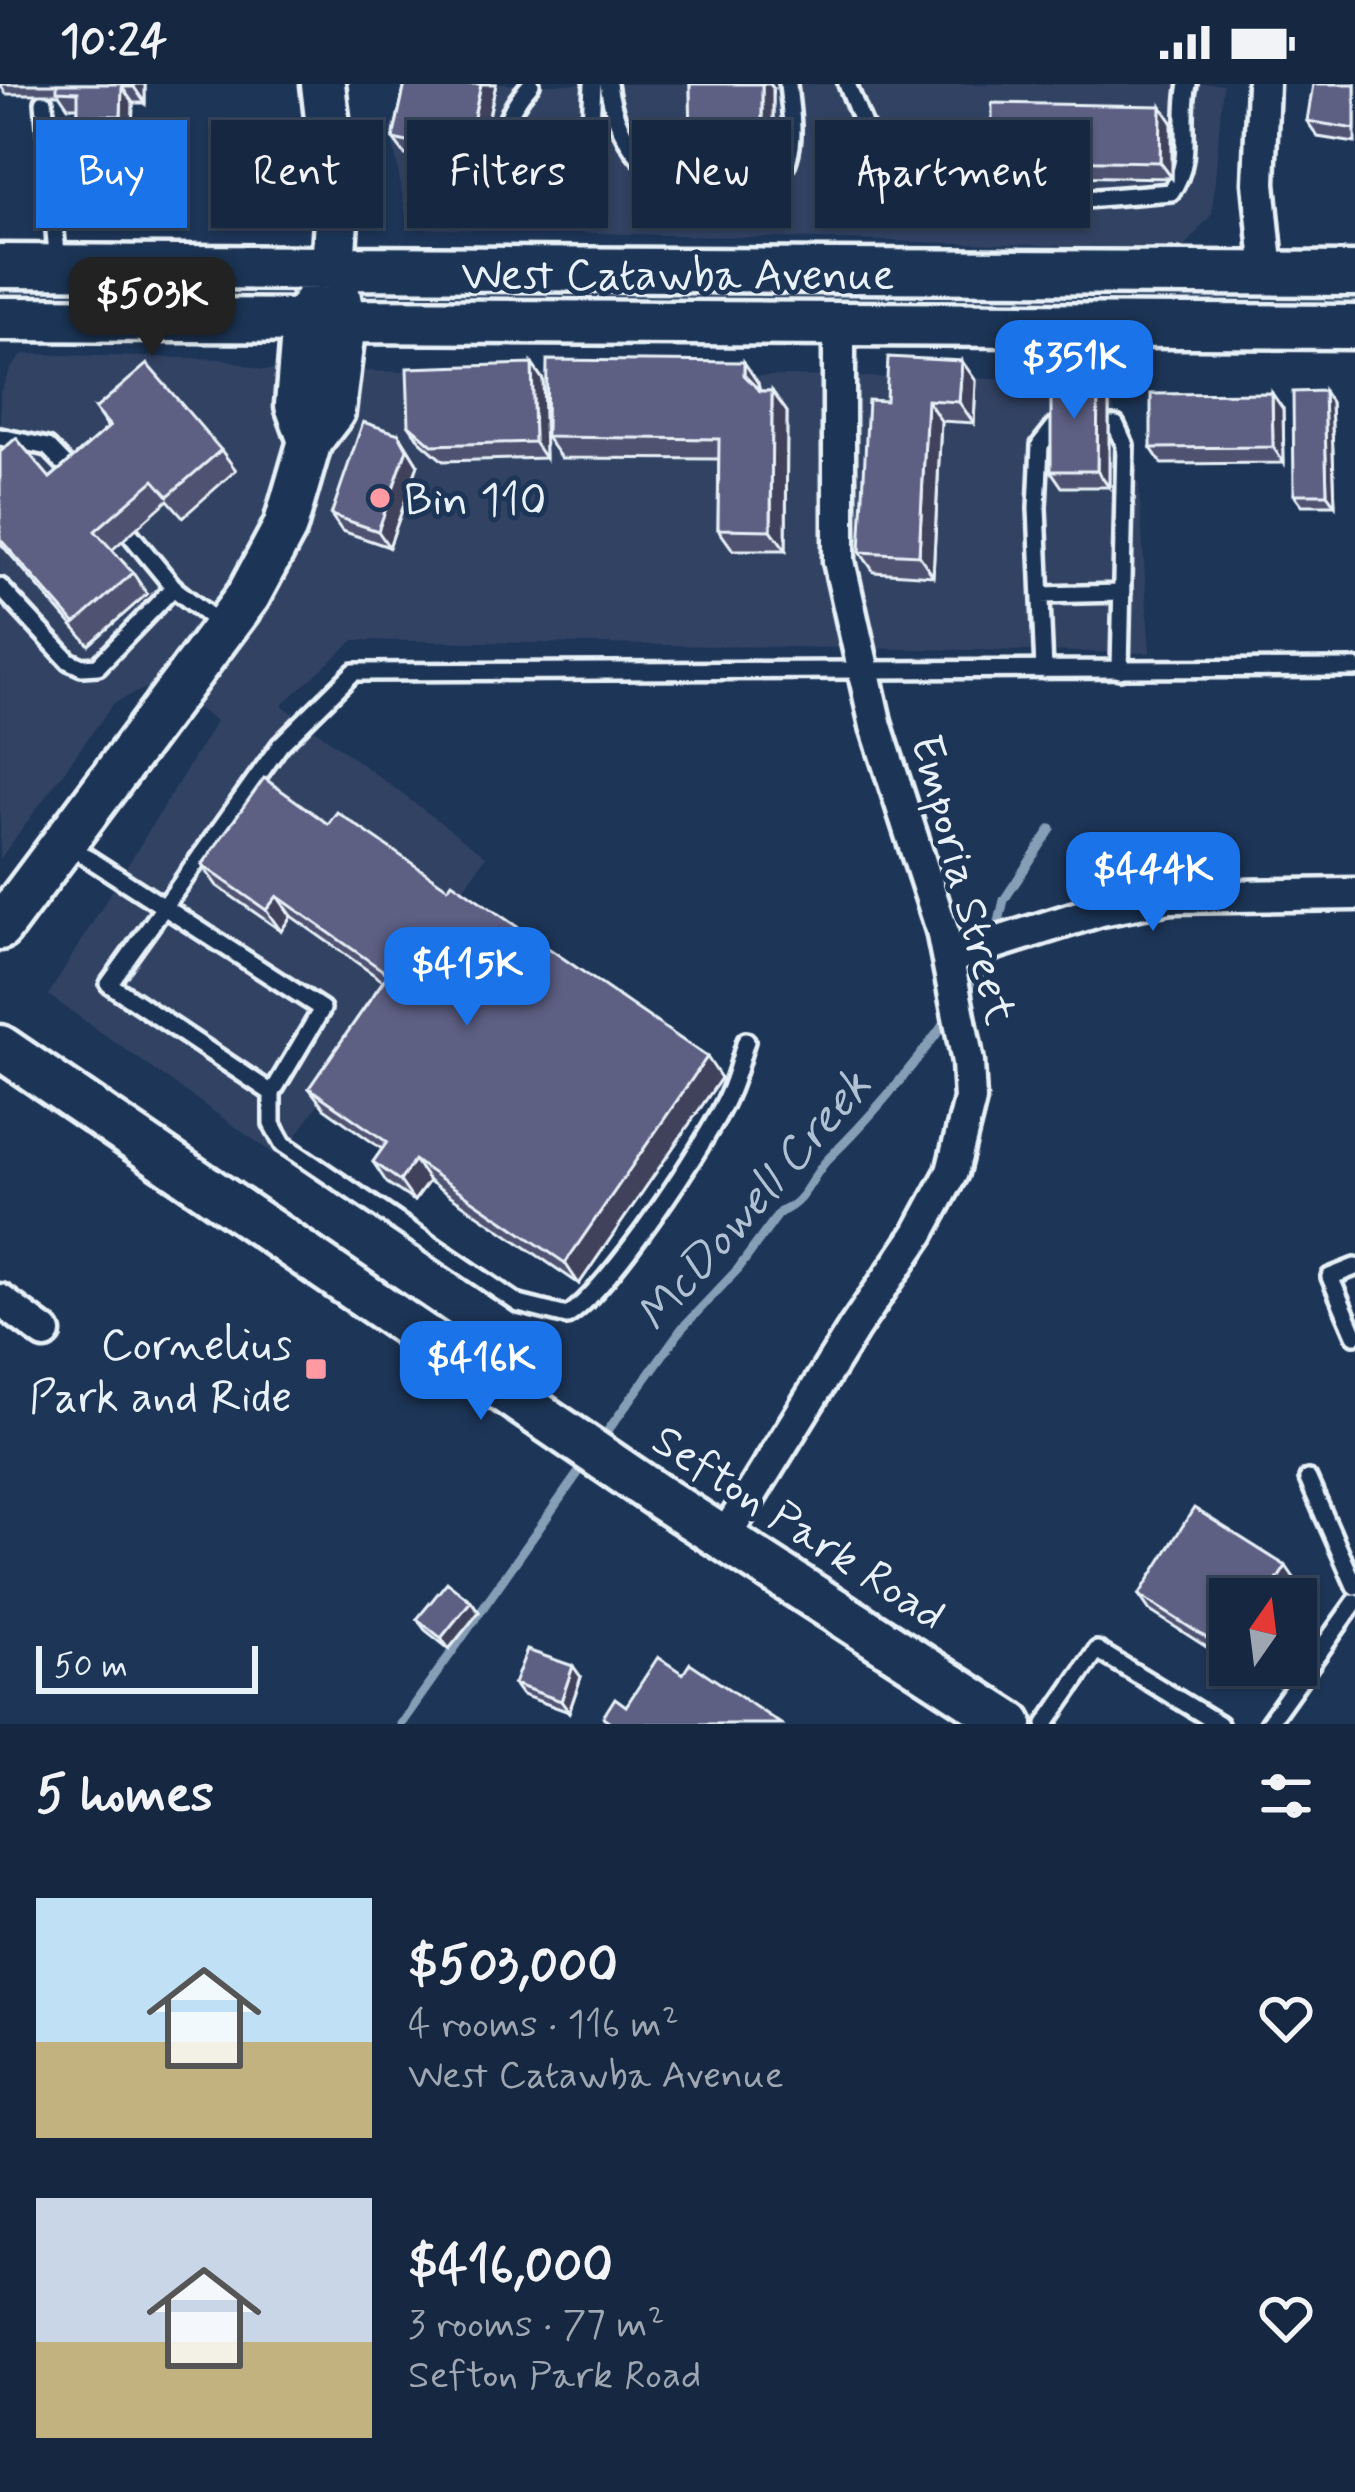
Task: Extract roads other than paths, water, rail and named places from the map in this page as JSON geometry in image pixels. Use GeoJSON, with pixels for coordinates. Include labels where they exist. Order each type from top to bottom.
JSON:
{"type":"FeatureCollection","features":[{"type":"Feature","properties":{"kind":"main road"},"geometry":{"type":"LineString","coordinates":[[0,928],[273,555],[300,485],[310,440],[333,411],[324,321],[337,203],[323,84]]}},
{"type":"Feature","properties":{"kind":"main road","name":"West Catawba Avenue"},"geometry":{"type":"LineString","coordinates":[[0,266],[1355,274]]}},
{"type":"Feature","properties":{"kind":"main road"},"geometry":{"type":"LineString","coordinates":[[931,325],[1022,303],[1249,301],[1261,296],[1268,273]]}},
{"type":"Feature","properties":{"kind":"main road","name":"West Catawba Avenue"},"geometry":{"type":"LineString","coordinates":[[0,319],[1355,327]]}},
{"type":"Feature","properties":{"kind":"main road","name":"Sefton Park Road"},"geometry":{"type":"LineString","coordinates":[[0,1047],[724,1538],[1011,1724]]}},
{"type":"Feature","properties":{"kind":"street"},"geometry":{"type":"LineString","coordinates":[[1263,84],[1259,183],[1268,273]]}},
{"type":"Feature","properties":{"kind":"street","name":"Emporia Street"},"geometry":{"type":"LineString","coordinates":[[724,1538],[919,1233],[952,1172],[970,1100],[968,1062],[948,958],[876,726],[839,560],[839,324]]}},
{"type":"Feature","properties":{"kind":"street"},"geometry":{"type":"LineString","coordinates":[[948,958],[1100,910],[1170,897],[1355,894]]}},
{"type":"Feature","properties":{"kind":"street"},"geometry":{"type":"LineString","coordinates":[[0,1300],[45,1333]]}},
{"type":"Feature","properties":{"kind":"lane"},"geometry":{"type":"LineString","coordinates":[[531,84],[517,99],[503,128],[503,164],[512,178],[531,185],[561,185],[581,184],[589,163],[593,84]]}},
{"type":"Feature","properties":{"kind":"lane"},"geometry":{"type":"LineString","coordinates":[[608,84],[612,115],[649,167],[693,190],[751,190],[773,180],[788,163],[792,128],[788,84]]}},
{"type":"Feature","properties":{"kind":"lane"},"geometry":{"type":"LineString","coordinates":[[848,84],[873,149],[896,176],[933,191],[1073,200],[1171,192],[1186,172],[1182,110],[1188,84]]}},
{"type":"Feature","properties":{"kind":"lane"},"geometry":{"type":"LineString","coordinates":[[44,102],[58,266]]}},
{"type":"Feature","properties":{"kind":"lane"},"geometry":{"type":"LineString","coordinates":[[1044,670],[1037,508],[1040,445],[1055,426],[1062,425]]}},
{"type":"Feature","properties":{"kind":"lane"},"geometry":{"type":"LineString","coordinates":[[1109,425],[1116,425],[1117,444],[1120,670]]}},
{"type":"Feature","properties":{"kind":"lane"},"geometry":{"type":"LineString","coordinates":[[0,437],[48,447],[83,483]]}},
{"type":"Feature","properties":{"kind":"lane"},"geometry":{"type":"LineString","coordinates":[[1108,466],[1115,465],[1117,444]]}},
{"type":"Feature","properties":{"kind":"lane"},"geometry":{"type":"LineString","coordinates":[[1040,445],[1062,445]]}},
{"type":"Feature","properties":{"kind":"lane"},"geometry":{"type":"LineString","coordinates":[[1040,445],[1052,465],[1062,465]]}},
{"type":"Feature","properties":{"kind":"lane"},"geometry":{"type":"LineString","coordinates":[[130,535],[174,587],[224,628]]}},
{"type":"Feature","properties":{"kind":"lane"},"geometry":{"type":"LineString","coordinates":[[0,587],[69,662],[82,667],[98,666],[174,587]]}},
{"type":"Feature","properties":{"kind":"lane"},"geometry":{"type":"LineString","coordinates":[[1041,595],[1122,593]]}},
{"type":"Feature","properties":{"kind":"lane"},"geometry":{"type":"LineString","coordinates":[[272,1093],[109,984],[280,745],[355,671],[1355,668]]}},
{"type":"Feature","properties":{"kind":"lane"},"geometry":{"type":"LineString","coordinates":[[64,842],[322,1009],[272,1093],[272,1124],[283,1144],[519,1304],[567,1316],[586,1305],[707,1133],[727,1098],[746,1041]]}},
{"type":"Feature","properties":{"kind":"lane"},"geometry":{"type":"LineString","coordinates":[[1355,1267],[1330,1277],[1355,1335]]}},
{"type":"Feature","properties":{"kind":"lane"},"geometry":{"type":"LineString","coordinates":[[1308,1479],[1355,1586]]}},
{"type":"Feature","properties":{"kind":"lane"},"geometry":{"type":"LineString","coordinates":[[1268,1724],[1355,1602]]}},
{"type":"Feature","properties":{"kind":"lane"},"geometry":{"type":"LineString","coordinates":[[1046,1724],[1097,1650],[1219,1724]]}},
{"type":"Feature","properties":{"kind":"waterway","name":"McDowell Creek"},"geometry":{"type":"LineString","coordinates":[[996,935],[1004,900],[1051,829]]}},
{"type":"Feature","properties":{"kind":"waterway","name":"McDowell Creek"},"geometry":{"type":"LineString","coordinates":[[964,998],[989,965],[992,951]]}},
{"type":"Feature","properties":{"kind":"waterway","name":"McDowell Creek"},"geometry":{"type":"LineString","coordinates":[[601,1440],[683,1327],[738,1269],[780,1212],[803,1195],[950,1016]]}},
{"type":"Feature","properties":{"kind":"waterway","name":"McDowell Creek"},"geometry":{"type":"LineString","coordinates":[[401,1724],[588,1459]]}},
{"type":"Feature","properties":{"kind":"place","name":"Bin 110"},"geometry":{"type":"Point","coordinates":[380,498]}},
{"type":"Feature","properties":{"kind":"place","name":"Cornelius Park and Ride"},"geometry":{"type":"Point","coordinates":[316,1369]}}]}
